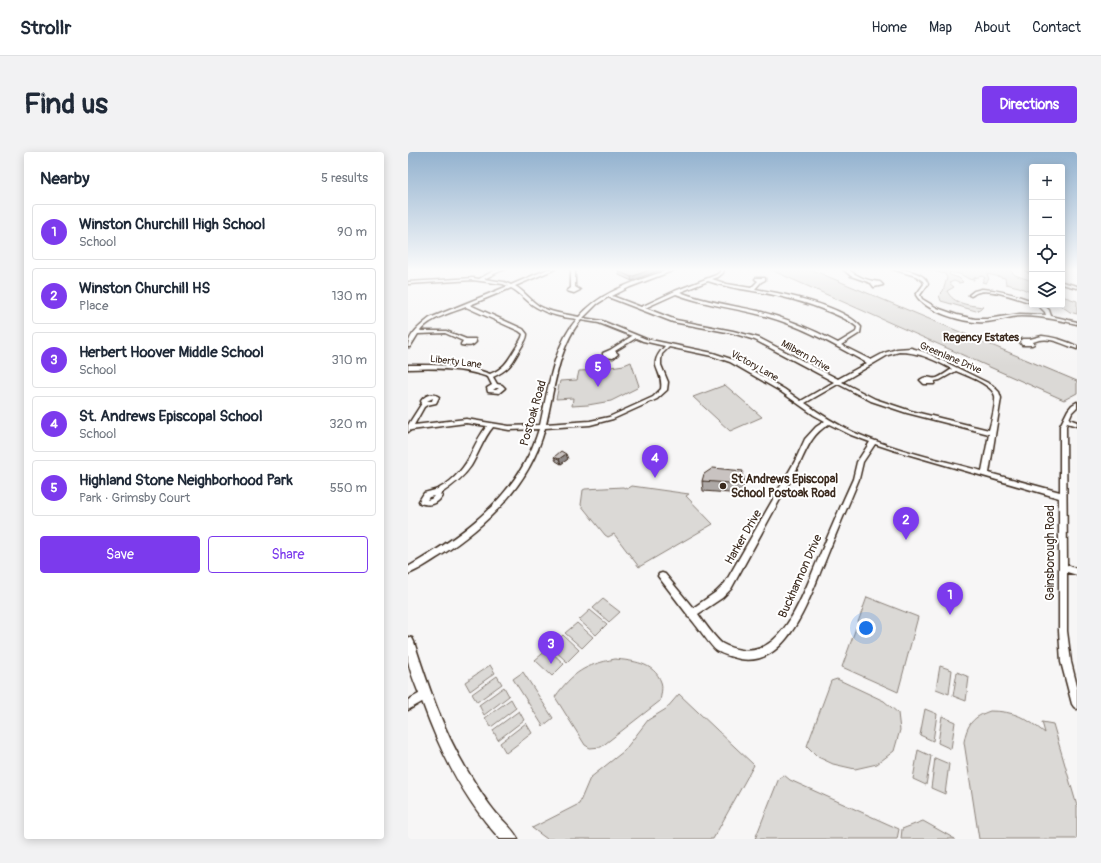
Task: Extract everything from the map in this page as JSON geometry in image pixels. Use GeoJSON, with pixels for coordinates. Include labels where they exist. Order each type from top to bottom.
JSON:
{"type":"FeatureCollection","features":[{"type":"Feature","properties":{"kind":"main road"},"geometry":{"type":"LineString","coordinates":[[408,642],[438,728],[451,758],[469,790],[497,826],[510,839]]}},
{"type":"Feature","properties":{"kind":"street"},"geometry":{"type":"LineString","coordinates":[[408,346],[421,327],[429,321],[476,301]]}},
{"type":"Feature","properties":{"kind":"street","name":"Victory Lane"},"geometry":{"type":"LineString","coordinates":[[532,301],[546,311],[559,316],[603,323],[636,336],[732,361],[752,371],[828,422],[849,433],[873,442],[1063,496]]}},
{"type":"Feature","properties":{"kind":"street","name":"Postoak Road"},"geometry":{"type":"LineString","coordinates":[[408,571],[457,540],[502,499],[517,482],[528,465],[537,445],[564,344],[579,319],[591,306],[600,301]]}},
{"type":"Feature","properties":{"kind":"street","name":"Milbern Drive"},"geometry":{"type":"LineString","coordinates":[[623,301],[681,322],[733,332],[757,339],[867,398],[889,406],[992,433]]}},
{"type":"Feature","properties":{"kind":"street"},"geometry":{"type":"LineString","coordinates":[[642,308],[657,301]]}},
{"type":"Feature","properties":{"kind":"street"},"geometry":{"type":"LineString","coordinates":[[700,301],[779,318],[800,326],[872,363]]}},
{"type":"Feature","properties":{"kind":"street"},"geometry":{"type":"LineString","coordinates":[[802,301],[813,304],[855,323],[859,329],[858,333],[837,345]]}},
{"type":"Feature","properties":{"kind":"street"},"geometry":{"type":"LineString","coordinates":[[922,301],[967,320],[985,321],[1019,315],[1049,316],[1077,323]]}},
{"type":"Feature","properties":{"kind":"street"},"geometry":{"type":"LineString","coordinates":[[466,305],[521,330],[525,334],[525,338],[518,348],[511,363],[502,370],[490,376]]}},
{"type":"Feature","properties":{"kind":"street"},"geometry":{"type":"LineString","coordinates":[[1044,308],[1048,311],[1049,316]]}},
{"type":"Feature","properties":{"kind":"street"},"geometry":{"type":"LineString","coordinates":[[417,333],[446,332],[467,341]]}},
{"type":"Feature","properties":{"kind":"street"},"geometry":{"type":"LineString","coordinates":[[611,352],[636,336]]}},
{"type":"Feature","properties":{"kind":"street"},"geometry":{"type":"LineString","coordinates":[[1030,341],[1035,338],[1048,338],[1064,342],[1077,348]]}},
{"type":"Feature","properties":{"kind":"street"},"geometry":{"type":"LineString","coordinates":[[408,429],[466,421],[509,428],[542,427],[603,420],[618,416],[658,395],[664,390],[666,384],[658,365],[658,360],[660,354],[668,345]]}},
{"type":"Feature","properties":{"kind":"street","name":"Greenlane Drive"},"geometry":{"type":"LineString","coordinates":[[801,403],[893,352],[906,350],[922,353],[987,383],[996,392],[998,398],[985,474]]}},
{"type":"Feature","properties":{"kind":"street","name":"Liberty Lane"},"geometry":{"type":"LineString","coordinates":[[408,368],[440,367],[478,372],[490,376],[495,386]]}},
{"type":"Feature","properties":{"kind":"street"},"geometry":{"type":"LineString","coordinates":[[933,380],[938,380],[956,369]]}},
{"type":"Feature","properties":{"kind":"street"},"geometry":{"type":"LineString","coordinates":[[408,429],[425,403]]}},
{"type":"Feature","properties":{"kind":"street"},"geometry":{"type":"LineString","coordinates":[[1077,404],[1070,410],[1065,420],[1077,424]]}},
{"type":"Feature","properties":{"kind":"street","name":"Gainsborough Road"},"geometry":{"type":"LineString","coordinates":[[1065,420],[1063,426],[1064,638],[1066,662],[1077,704]]}},
{"type":"Feature","properties":{"kind":"street","name":"Harker Drive"},"geometry":{"type":"LineString","coordinates":[[691,614],[719,595],[728,586],[799,461],[808,439],[818,428],[828,422]]}},
{"type":"Feature","properties":{"kind":"street"},"geometry":{"type":"LineString","coordinates":[[436,493],[456,479],[465,470],[482,436],[492,425]]}},
{"type":"Feature","properties":{"kind":"street","name":"Buckhannon Drive"},"geometry":{"type":"LineString","coordinates":[[662,576],[715,643],[733,653],[742,656],[758,654],[776,646],[799,612],[856,479],[860,462],[873,442]]}},
{"type":"Feature","properties":{"kind":"street"},"geometry":{"type":"LineString","coordinates":[[1064,567],[1077,572]]}},
{"type":"Feature","properties":{"kind":"street"},"geometry":{"type":"LineString","coordinates":[[408,705],[426,695]]}},
{"type":"Feature","properties":{"kind":"shaded area"},"geometry":{"type":"Polygon","coordinates":[[[841,301],[886,301],[1077,381],[1077,393],[1064,400],[841,301]]]}},
{"type":"Feature","properties":{"kind":"shaded area"},"geometry":{"type":"Polygon","coordinates":[[[941,301],[957,301],[963,304],[983,307],[976,311],[941,301]]]}},
{"type":"Feature","properties":{"kind":"shaded area"},"geometry":{"type":"Polygon","coordinates":[[[1065,301],[1077,301],[1077,314],[1064,308],[1065,301]]]}},
{"type":"Feature","properties":{"kind":"shaded area"},"geometry":{"type":"Polygon","coordinates":[[[631,362],[639,386],[611,401],[572,406],[573,398],[556,399],[560,381],[577,380],[579,371],[603,370],[604,368],[624,365],[631,362]]]}},
{"type":"Feature","properties":{"kind":"shaded area"},"geometry":{"type":"Polygon","coordinates":[[[725,385],[762,417],[730,431],[693,397],[725,385]]]}},
{"type":"Feature","properties":{"kind":"shaded area"},"geometry":{"type":"Polygon","coordinates":[[[632,486],[689,494],[686,496],[713,524],[639,567],[614,534],[608,537],[605,535],[581,505],[583,490],[585,489],[623,487],[627,489],[632,486]]]}},
{"type":"Feature","properties":{"kind":"shaded area"},"geometry":{"type":"Polygon","coordinates":[[[867,597],[918,617],[898,692],[842,667],[867,597]]]}},
{"type":"Feature","properties":{"kind":"shaded area"},"geometry":{"type":"Polygon","coordinates":[[[603,599],[620,612],[609,622],[593,608],[603,599]]]}},
{"type":"Feature","properties":{"kind":"shaded area"},"geometry":{"type":"Polygon","coordinates":[[[590,610],[607,624],[596,635],[579,620],[590,610]]]}},
{"type":"Feature","properties":{"kind":"shaded area"},"geometry":{"type":"Polygon","coordinates":[[[577,623],[593,637],[582,648],[565,633],[577,623]]]}},
{"type":"Feature","properties":{"kind":"shaded area"},"geometry":{"type":"Polygon","coordinates":[[[563,635],[579,650],[567,662],[550,646],[563,635]]]}},
{"type":"Feature","properties":{"kind":"shaded area"},"geometry":{"type":"Polygon","coordinates":[[[548,649],[564,664],[552,676],[535,660],[548,649]]]}},
{"type":"Feature","properties":{"kind":"shaded area"},"geometry":{"type":"Polygon","coordinates":[[[615,659],[642,664],[653,670],[658,675],[662,684],[660,701],[601,747],[590,748],[585,745],[555,697],[568,681],[580,671],[596,664],[615,659]]]}},
{"type":"Feature","properties":{"kind":"shaded area"},"geometry":{"type":"Polygon","coordinates":[[[490,665],[495,673],[470,691],[465,682],[490,665]]]}},
{"type":"Feature","properties":{"kind":"shaded area"},"geometry":{"type":"Polygon","coordinates":[[[940,666],[952,670],[949,694],[936,689],[940,666]]]}},
{"type":"Feature","properties":{"kind":"shaded area"},"geometry":{"type":"Polygon","coordinates":[[[523,672],[553,718],[543,726],[513,679],[523,672]]]}},
{"type":"Feature","properties":{"kind":"shaded area"},"geometry":{"type":"Polygon","coordinates":[[[957,672],[969,677],[966,701],[953,696],[957,672]]]}},
{"type":"Feature","properties":{"kind":"shaded area"},"geometry":{"type":"Polygon","coordinates":[[[497,676],[502,684],[477,702],[472,694],[497,676]]]}},
{"type":"Feature","properties":{"kind":"shaded area"},"geometry":{"type":"Polygon","coordinates":[[[837,679],[884,701],[898,713],[900,730],[894,751],[877,764],[855,769],[833,764],[818,757],[807,746],[831,681],[837,679]]]}},
{"type":"Feature","properties":{"kind":"shaded area"},"geometry":{"type":"Polygon","coordinates":[[[504,687],[509,696],[484,715],[479,705],[504,687]]]}},
{"type":"Feature","properties":{"kind":"shaded area"},"geometry":{"type":"Polygon","coordinates":[[[679,694],[754,765],[713,839],[547,839],[532,828],[579,804],[590,778],[624,751],[648,720],[666,709],[679,694]]]}},
{"type":"Feature","properties":{"kind":"shaded area"},"geometry":{"type":"Polygon","coordinates":[[[511,699],[516,708],[491,727],[485,718],[511,699]]]}},
{"type":"Feature","properties":{"kind":"shaded area"},"geometry":{"type":"Polygon","coordinates":[[[925,709],[937,714],[933,741],[920,735],[925,709]]]}},
{"type":"Feature","properties":{"kind":"shaded area"},"geometry":{"type":"Polygon","coordinates":[[[519,711],[524,720],[498,740],[493,730],[519,711]]]}},
{"type":"Feature","properties":{"kind":"shaded area"},"geometry":{"type":"Polygon","coordinates":[[[990,711],[1006,712],[1020,716],[1045,733],[1042,722],[1053,724],[1077,806],[1077,839],[979,839],[964,742],[967,730],[972,722],[979,716],[990,711]]]}},
{"type":"Feature","properties":{"kind":"shaded area"},"geometry":{"type":"Polygon","coordinates":[[[942,716],[955,722],[951,749],[938,743],[942,716]]]}},
{"type":"Feature","properties":{"kind":"shaded area"},"geometry":{"type":"Polygon","coordinates":[[[526,723],[532,733],[506,753],[500,743],[526,723]]]}},
{"type":"Feature","properties":{"kind":"shaded area"},"geometry":{"type":"Polygon","coordinates":[[[918,750],[931,756],[926,785],[913,779],[918,750]]]}},
{"type":"Feature","properties":{"kind":"shaded area"},"geometry":{"type":"Polygon","coordinates":[[[935,758],[949,764],[945,794],[931,788],[935,758]]]}},
{"type":"Feature","properties":{"kind":"shaded area"},"geometry":{"type":"Polygon","coordinates":[[[784,775],[790,780],[899,829],[897,839],[755,839],[779,778],[784,775]]]}},
{"type":"Feature","properties":{"kind":"shaded area"},"geometry":{"type":"Polygon","coordinates":[[[923,821],[955,839],[901,839],[902,829],[923,821]]]}},
{"type":"Feature","properties":{"kind":"building"},"geometry":{"type":"Polygon","coordinates":[[[561,451],[566,454],[559,459],[554,457],[561,451]]]}},
{"type":"Feature","properties":{"kind":"building"},"geometry":{"type":"Polygon","coordinates":[[[713,468],[743,471],[743,484],[702,481],[704,474],[713,468]]]}},
{"type":"Feature","properties":{"kind":"place","name":"Highland Stone Neighborhood Park"},"geometry":{"type":"Point","coordinates":[598,387]}},
{"type":"Feature","properties":{"kind":"place","name":"St. Andrews Episcopal School"},"geometry":{"type":"Point","coordinates":[655,478]}},
{"type":"Feature","properties":{"kind":"place","name":"St Andrews Episcopal School Postoak Road"},"geometry":{"type":"Point","coordinates":[723,486]}},
{"type":"Feature","properties":{"kind":"place","name":"Winston Churchill HS"},"geometry":{"type":"Point","coordinates":[906,540]}},
{"type":"Feature","properties":{"kind":"place","name":"Winston Churchill High School"},"geometry":{"type":"Point","coordinates":[950,615]}},
{"type":"Feature","properties":{"kind":"place","name":"Herbert Hoover Middle School"},"geometry":{"type":"Point","coordinates":[551,664]}},
{"type":"Feature","properties":{"kind":"district","name":"Regency Estates"},"geometry":{"type":"Point","coordinates":[981,337]}}]}
